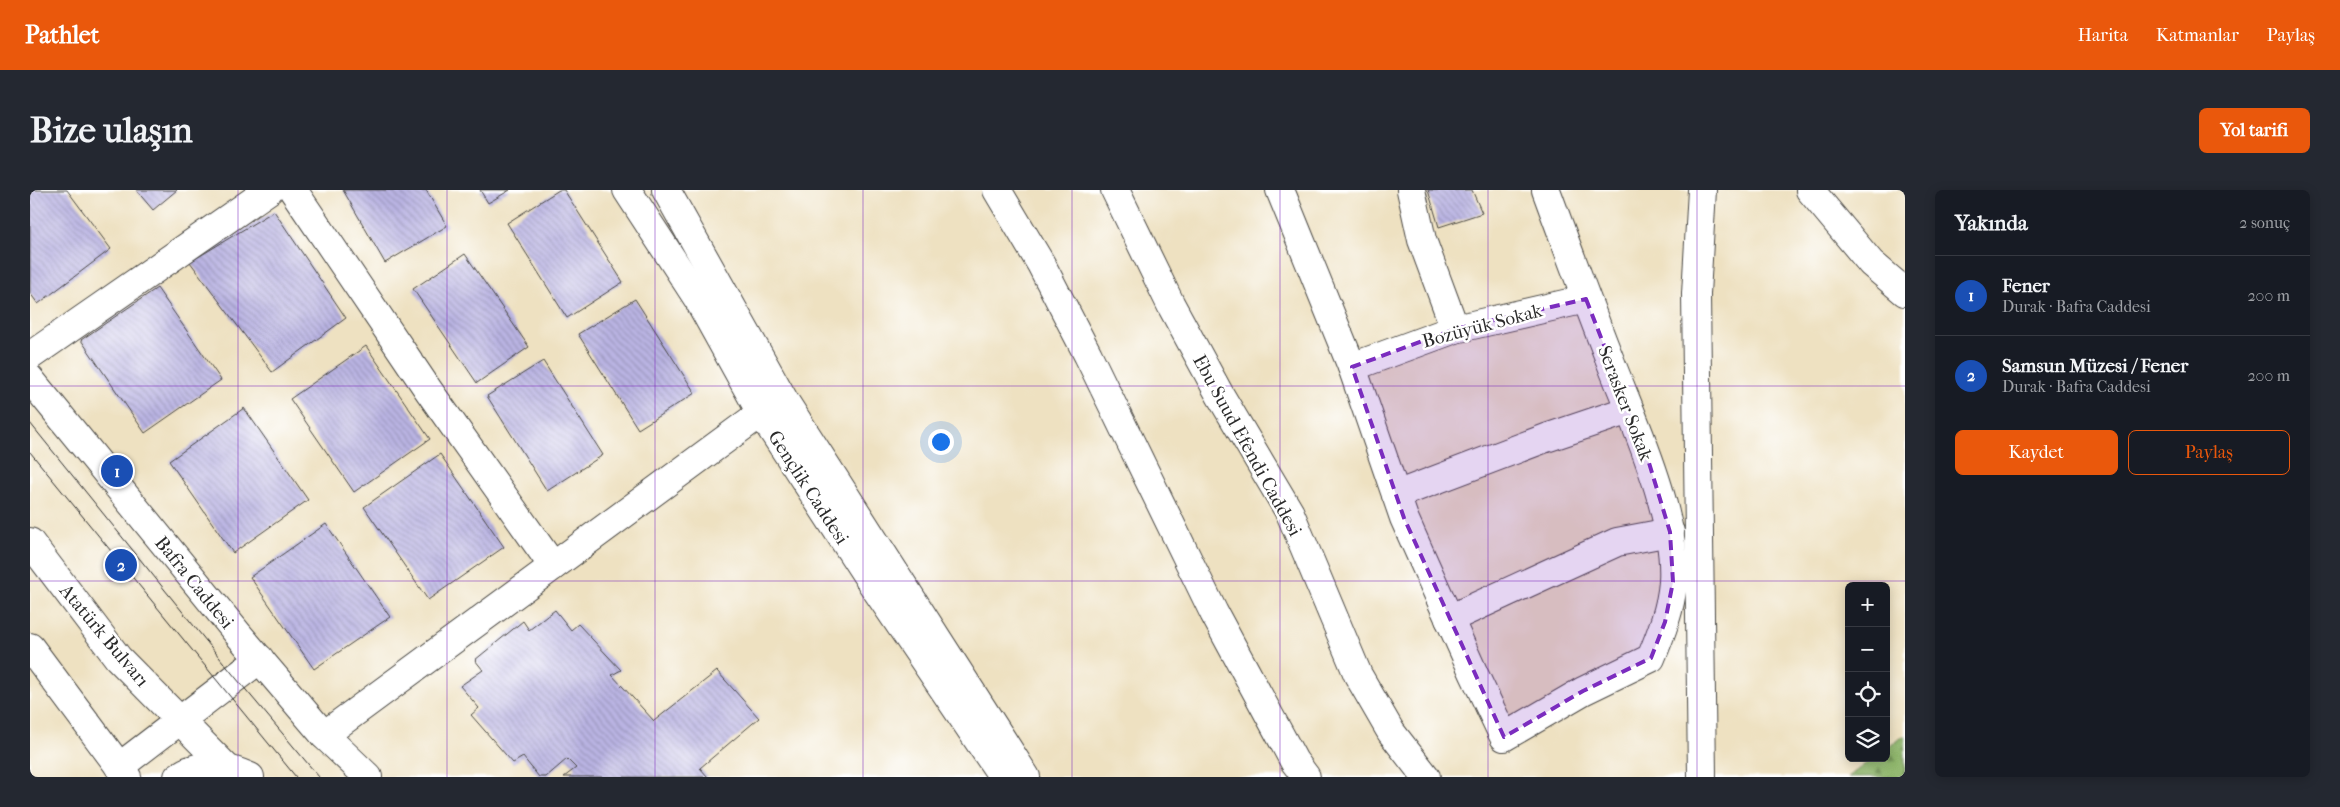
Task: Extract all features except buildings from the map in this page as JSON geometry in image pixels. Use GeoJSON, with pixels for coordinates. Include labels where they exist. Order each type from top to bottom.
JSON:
{"type":"FeatureCollection","features":[{"type":"Feature","properties":{"kind":"street"},"geometry":{"type":"LineString","coordinates":[[30,356],[269,190]]}},
{"type":"Feature","properties":{"kind":"street"},"geometry":{"type":"LineString","coordinates":[[292,190],[429,390],[553,566]]}},
{"type":"Feature","properties":{"kind":"street","name":"Gençlik Caddesi"},"geometry":{"type":"LineString","coordinates":[[626,190],[698,299],[1026,777]]}},
{"type":"Feature","properties":{"kind":"street","name":"Gençlik Caddesi"},"geometry":{"type":"LineString","coordinates":[[666,190],[773,407],[875,588],[1003,777]]}},
{"type":"Feature","properties":{"kind":"street"},"geometry":{"type":"LineString","coordinates":[[996,190],[1040,264],[1084,347],[1214,613],[1294,761],[1306,777]]}},
{"type":"Feature","properties":{"kind":"street","name":"Ebu Suud Efendi Caddesi"},"geometry":{"type":"LineString","coordinates":[[1115,190],[1175,313],[1235,421],[1290,513],[1358,675],[1391,732],[1426,777]]}},
{"type":"Feature","properties":{"kind":"street"},"geometry":{"type":"LineString","coordinates":[[1280,190],[1352,367],[1404,518],[1449,619],[1617,542],[1670,532]]}},
{"type":"Feature","properties":{"kind":"street"},"geometry":{"type":"LineString","coordinates":[[1411,190],[1422,240],[1455,329]]}},
{"type":"Feature","properties":{"kind":"street","name":"Serasker Sokak"},"geometry":{"type":"LineString","coordinates":[[1449,619],[1504,737],[1583,690],[1651,658],[1665,622],[1673,582],[1670,532],[1646,453],[1546,190]]}},
{"type":"Feature","properties":{"kind":"street"},"geometry":{"type":"LineString","coordinates":[[1702,190],[1696,294],[1702,777]]}},
{"type":"Feature","properties":{"kind":"street"},"geometry":{"type":"LineString","coordinates":[[1810,190],[1871,263],[1905,292]]}},
{"type":"Feature","properties":{"kind":"street","name":"Bozüyük Sokak"},"geometry":{"type":"LineString","coordinates":[[1352,367],[1455,329],[1586,299]]}},
{"type":"Feature","properties":{"kind":"street","name":"Bafra Caddesi"},"geometry":{"type":"LineString","coordinates":[[30,379],[324,735],[368,777]]}},
{"type":"Feature","properties":{"kind":"street"},"geometry":{"type":"LineString","coordinates":[[324,735],[773,407]]}},
{"type":"Feature","properties":{"kind":"street"},"geometry":{"type":"LineString","coordinates":[[1396,495],[1537,441],[1629,410]]}},
{"type":"Feature","properties":{"kind":"street","name":"Atatürk Bulvarı"},"geometry":{"type":"LineString","coordinates":[[30,542],[118,658],[180,721],[238,772]]}},
{"type":"Feature","properties":{"kind":"street"},"geometry":{"type":"LineString","coordinates":[[30,647],[123,772],[180,721],[260,659]]}},
{"type":"Feature","properties":{"kind":"street","name":"Atatürk Bulvarı"},"geometry":{"type":"LineString","coordinates":[[178,777],[204,767],[238,772]]}},
{"type":"Feature","properties":{"kind":"highlighted area"},"geometry":{"type":"Polygon","coordinates":[[[1586,299],[1646,453],[1670,532],[1673,582],[1665,622],[1651,658],[1583,691],[1504,737],[1404,518],[1352,367],[1455,329],[1586,299]]]}},
{"type":"Feature","properties":{"kind":"green space"},"geometry":{"type":"Polygon","coordinates":[[[1905,735],[1905,777],[1848,777],[1868,762],[1890,762],[1890,746],[1905,735]]]}},
{"type":"Feature","properties":{"kind":"tram line"},"geometry":{"type":"LineString","coordinates":[[30,423],[236,678],[319,777]]}},
{"type":"Feature","properties":{"kind":"tram line"},"geometry":{"type":"LineString","coordinates":[[30,452],[296,777]]}},
{"type":"Feature","properties":{"kind":"place","name":"Fener"},"geometry":{"type":"Point","coordinates":[117,471]}},
{"type":"Feature","properties":{"kind":"place","name":"Samsun Müzesi / Fener"},"geometry":{"type":"Point","coordinates":[121,565]}}]}
